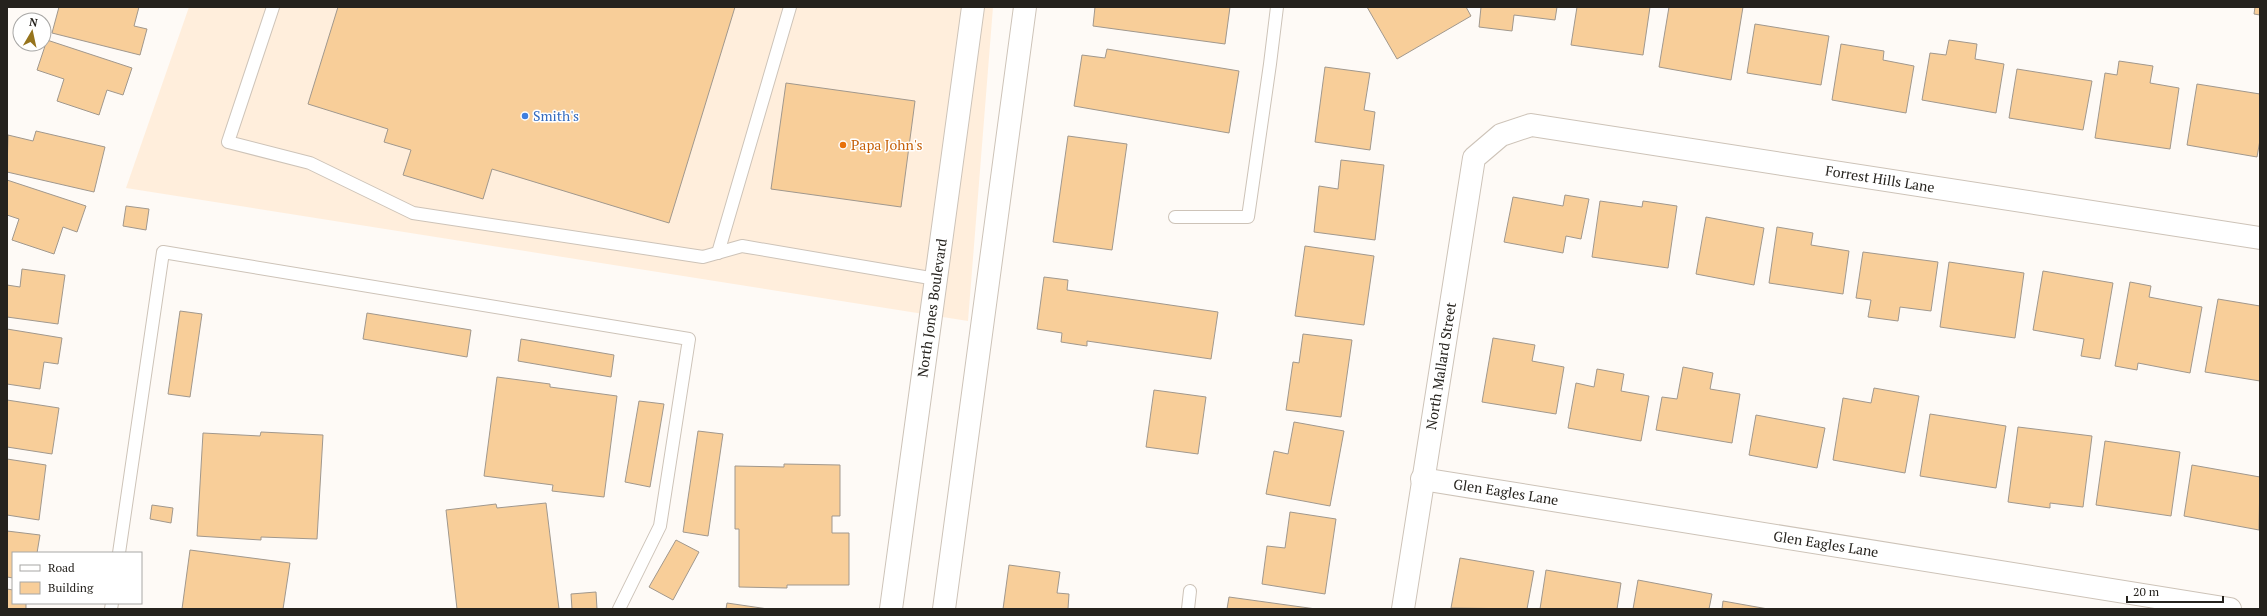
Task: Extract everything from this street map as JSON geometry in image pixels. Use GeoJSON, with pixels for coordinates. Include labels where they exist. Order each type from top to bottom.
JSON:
{"type":"FeatureCollection","features":[{"type":"Feature","properties":{"kind":"street","name":"North Jones Boulevard"},"geometry":{"type":"LineString","coordinates":[[891,609],[973,7]]}},
{"type":"Feature","properties":{"kind":"street"},"geometry":{"type":"LineString","coordinates":[[944,609],[1025,7]]}},
{"type":"Feature","properties":{"kind":"street","name":"Forrest Hills Lane"},"geometry":{"type":"LineString","coordinates":[[1501,135],[1531,125],[2260,238]]}},
{"type":"Feature","properties":{"kind":"street","name":"North Mallard Street"},"geometry":{"type":"LineString","coordinates":[[1403,609],[1422,479],[1474,158],[1501,135]]}},
{"type":"Feature","properties":{"kind":"street","name":"Glen Eagles Lane"},"geometry":{"type":"LineString","coordinates":[[1422,479],[2230,609]]}},
{"type":"Feature","properties":{"kind":"lane"},"geometry":{"type":"LineString","coordinates":[[273,7],[228,142],[310,163],[413,213],[703,257],[742,246],[936,279]]}},
{"type":"Feature","properties":{"kind":"lane"},"geometry":{"type":"LineString","coordinates":[[718,253],[790,7]]}},
{"type":"Feature","properties":{"kind":"lane"},"geometry":{"type":"LineString","coordinates":[[1175,217],[1248,217],[1277,7]]}},
{"type":"Feature","properties":{"kind":"lane"},"geometry":{"type":"LineString","coordinates":[[119,552],[163,252],[688,339],[660,526],[619,609]]}},
{"type":"Feature","properties":{"kind":"lane"},"geometry":{"type":"LineString","coordinates":[[1188,609],[1190,591]]}},
{"type":"Feature","properties":{"kind":"shaded area"},"geometry":{"type":"Polygon","coordinates":[[[189,7],[993,7],[968,321],[126,188],[189,7]]]}},
{"type":"Feature","properties":{"kind":"building"},"geometry":{"type":"Polygon","coordinates":[[[59,7],[139,7],[134,26],[147,29],[140,55],[52,33],[59,7]]]}},
{"type":"Feature","properties":{"kind":"building","name":"Smith's"},"geometry":{"type":"Polygon","coordinates":[[[338,7],[735,7],[669,223],[492,169],[483,199],[403,175],[411,150],[384,142],[388,129],[308,104],[338,7]]]}},
{"type":"Feature","properties":{"kind":"building"},"geometry":{"type":"Polygon","coordinates":[[[1095,7],[1230,7],[1225,44],[1093,26],[1095,7]]]}},
{"type":"Feature","properties":{"kind":"building"},"geometry":{"type":"Polygon","coordinates":[[[1367,7],[1466,7],[1471,16],[1397,59],[1367,7]]]}},
{"type":"Feature","properties":{"kind":"building"},"geometry":{"type":"Polygon","coordinates":[[[1481,7],[1557,7],[1555,20],[1514,15],[1512,31],[1479,27],[1481,7]]]}},
{"type":"Feature","properties":{"kind":"building"},"geometry":{"type":"Polygon","coordinates":[[[1577,7],[1650,7],[1643,55],[1571,45],[1577,7]]]}},
{"type":"Feature","properties":{"kind":"building"},"geometry":{"type":"Polygon","coordinates":[[[1669,7],[1743,7],[1731,80],[1659,67],[1669,7]]]}},
{"type":"Feature","properties":{"kind":"building"},"geometry":{"type":"Polygon","coordinates":[[[2255,7],[2260,7],[2260,15],[2254,14],[2255,7]]]}},
{"type":"Feature","properties":{"kind":"building"},"geometry":{"type":"Polygon","coordinates":[[[1755,24],[1829,36],[1821,85],[1747,73],[1755,24]]]}},
{"type":"Feature","properties":{"kind":"building"},"geometry":{"type":"Polygon","coordinates":[[[1949,40],[1977,44],[1975,59],[2004,64],[1996,113],[1922,100],[1930,53],[1946,55],[1949,40]]]}},
{"type":"Feature","properties":{"kind":"building"},"geometry":{"type":"Polygon","coordinates":[[[52,42],[132,68],[123,95],[107,90],[99,115],[57,101],[64,79],[37,70],[43,52],[52,52],[52,42]]]}},
{"type":"Feature","properties":{"kind":"building"},"geometry":{"type":"Polygon","coordinates":[[[1841,44],[1884,51],[1883,60],[1914,66],[1906,113],[1832,100],[1841,44]]]}},
{"type":"Feature","properties":{"kind":"building"},"geometry":{"type":"Polygon","coordinates":[[[1107,49],[1239,71],[1229,133],[1074,106],[1082,55],[1105,58],[1107,49]]]}},
{"type":"Feature","properties":{"kind":"building"},"geometry":{"type":"Polygon","coordinates":[[[2119,61],[2153,66],[2150,83],[2179,88],[2170,149],[2095,138],[2105,73],[2117,75],[2119,61]]]}},
{"type":"Feature","properties":{"kind":"building"},"geometry":{"type":"Polygon","coordinates":[[[1325,67],[1370,73],[1364,110],[1375,112],[1370,150],[1315,142],[1325,67]]]}},
{"type":"Feature","properties":{"kind":"building"},"geometry":{"type":"Polygon","coordinates":[[[2017,69],[2092,81],[2083,130],[2009,118],[2017,69]]]}},
{"type":"Feature","properties":{"kind":"building","name":"Papa John's"},"geometry":{"type":"Polygon","coordinates":[[[786,83],[915,101],[901,207],[771,189],[786,83]]]}},
{"type":"Feature","properties":{"kind":"building"},"geometry":{"type":"Polygon","coordinates":[[[2197,84],[2260,94],[2260,140],[2257,157],[2187,145],[2197,84]]]}},
{"type":"Feature","properties":{"kind":"building"},"geometry":{"type":"Polygon","coordinates":[[[36,131],[105,147],[94,192],[7,172],[8,135],[33,141],[36,131]]]}},
{"type":"Feature","properties":{"kind":"building"},"geometry":{"type":"Polygon","coordinates":[[[1068,136],[1127,144],[1112,250],[1053,242],[1068,136]]]}},
{"type":"Feature","properties":{"kind":"building"},"geometry":{"type":"Polygon","coordinates":[[[1341,160],[1384,165],[1375,240],[1314,232],[1319,186],[1338,189],[1341,160]]]}},
{"type":"Feature","properties":{"kind":"building"},"geometry":{"type":"Polygon","coordinates":[[[7,180],[86,206],[77,232],[63,227],[54,254],[12,240],[19,219],[7,215],[7,180]]]}},
{"type":"Feature","properties":{"kind":"building"},"geometry":{"type":"Polygon","coordinates":[[[1565,195],[1589,199],[1581,239],[1566,236],[1563,253],[1504,242],[1513,197],[1563,206],[1565,195]]]}},
{"type":"Feature","properties":{"kind":"building"},"geometry":{"type":"Polygon","coordinates":[[[1600,201],[1642,207],[1643,201],[1677,206],[1668,268],[1592,257],[1600,201]]]}},
{"type":"Feature","properties":{"kind":"building"},"geometry":{"type":"Polygon","coordinates":[[[126,206],[149,209],[146,230],[123,226],[126,206]]]}},
{"type":"Feature","properties":{"kind":"building"},"geometry":{"type":"Polygon","coordinates":[[[1706,217],[1764,228],[1754,285],[1696,274],[1706,217]]]}},
{"type":"Feature","properties":{"kind":"building"},"geometry":{"type":"Polygon","coordinates":[[[1777,227],[1813,233],[1811,245],[1849,251],[1843,294],[1769,283],[1777,227]]]}},
{"type":"Feature","properties":{"kind":"building"},"geometry":{"type":"Polygon","coordinates":[[[1305,246],[1374,256],[1364,325],[1295,316],[1305,246]]]}},
{"type":"Feature","properties":{"kind":"building"},"geometry":{"type":"Polygon","coordinates":[[[1863,252],[1938,262],[1931,311],[1900,307],[1898,321],[1868,317],[1871,300],[1856,298],[1863,252]]]}},
{"type":"Feature","properties":{"kind":"building"},"geometry":{"type":"Polygon","coordinates":[[[1949,262],[2024,273],[2015,338],[1940,327],[1949,262]]]}},
{"type":"Feature","properties":{"kind":"building"},"geometry":{"type":"Polygon","coordinates":[[[22,269],[65,275],[58,324],[7,317],[7,285],[20,287],[22,269]]]}},
{"type":"Feature","properties":{"kind":"building"},"geometry":{"type":"Polygon","coordinates":[[[2043,271],[2113,283],[2100,359],[2081,356],[2084,339],[2033,330],[2043,271]]]}},
{"type":"Feature","properties":{"kind":"building"},"geometry":{"type":"Polygon","coordinates":[[[1044,277],[1068,280],[1067,290],[1218,312],[1211,359],[1087,341],[1087,346],[1061,342],[1062,333],[1037,329],[1044,277]]]}},
{"type":"Feature","properties":{"kind":"building"},"geometry":{"type":"Polygon","coordinates":[[[2130,282],[2151,286],[2149,297],[2202,307],[2190,373],[2138,363],[2137,370],[2115,366],[2130,282]]]}},
{"type":"Feature","properties":{"kind":"building"},"geometry":{"type":"Polygon","coordinates":[[[2218,299],[2260,306],[2260,381],[2205,372],[2218,299]]]}},
{"type":"Feature","properties":{"kind":"building"},"geometry":{"type":"Polygon","coordinates":[[[180,311],[202,314],[190,397],[168,394],[180,311]]]}},
{"type":"Feature","properties":{"kind":"building"},"geometry":{"type":"Polygon","coordinates":[[[367,313],[471,330],[467,357],[363,339],[367,313]]]}},
{"type":"Feature","properties":{"kind":"building"},"geometry":{"type":"Polygon","coordinates":[[[7,329],[62,338],[58,364],[44,362],[40,389],[7,384],[7,329]]]}},
{"type":"Feature","properties":{"kind":"building"},"geometry":{"type":"Polygon","coordinates":[[[1303,334],[1352,340],[1341,417],[1286,410],[1293,362],[1299,363],[1303,334]]]}},
{"type":"Feature","properties":{"kind":"building"},"geometry":{"type":"Polygon","coordinates":[[[1493,338],[1535,345],[1532,361],[1564,367],[1556,414],[1482,402],[1493,338]]]}},
{"type":"Feature","properties":{"kind":"building"},"geometry":{"type":"Polygon","coordinates":[[[521,339],[614,355],[611,377],[518,361],[521,339]]]}},
{"type":"Feature","properties":{"kind":"building"},"geometry":{"type":"Polygon","coordinates":[[[1683,367],[1713,373],[1710,389],[1740,394],[1732,443],[1656,430],[1662,397],[1677,399],[1683,367]]]}},
{"type":"Feature","properties":{"kind":"building"},"geometry":{"type":"Polygon","coordinates":[[[1597,369],[1624,374],[1621,391],[1649,396],[1641,441],[1568,428],[1576,383],[1594,387],[1597,369]]]}},
{"type":"Feature","properties":{"kind":"building"},"geometry":{"type":"Polygon","coordinates":[[[497,377],[550,384],[550,387],[617,396],[604,497],[552,491],[553,485],[484,476],[497,377]]]}},
{"type":"Feature","properties":{"kind":"building"},"geometry":{"type":"Polygon","coordinates":[[[1874,388],[1919,396],[1905,473],[1833,460],[1843,398],[1871,403],[1874,388]]]}},
{"type":"Feature","properties":{"kind":"building"},"geometry":{"type":"Polygon","coordinates":[[[1154,390],[1206,397],[1198,454],[1146,447],[1154,390]]]}},
{"type":"Feature","properties":{"kind":"building"},"geometry":{"type":"Polygon","coordinates":[[[7,400],[59,408],[52,454],[7,447],[7,400]]]}},
{"type":"Feature","properties":{"kind":"building"},"geometry":{"type":"Polygon","coordinates":[[[639,401],[664,404],[650,487],[625,482],[639,401]]]}},
{"type":"Feature","properties":{"kind":"building"},"geometry":{"type":"Polygon","coordinates":[[[1930,414],[2006,426],[1996,488],[1920,476],[1930,414]]]}},
{"type":"Feature","properties":{"kind":"building"},"geometry":{"type":"Polygon","coordinates":[[[1756,415],[1825,428],[1817,468],[1749,455],[1756,415]]]}},
{"type":"Feature","properties":{"kind":"building"},"geometry":{"type":"Polygon","coordinates":[[[1294,422],[1344,431],[1330,506],[1266,494],[1274,451],[1288,454],[1294,422]]]}},
{"type":"Feature","properties":{"kind":"building"},"geometry":{"type":"Polygon","coordinates":[[[2018,427],[2092,436],[2083,507],[2050,503],[2050,508],[2008,502],[2018,427]]]}},
{"type":"Feature","properties":{"kind":"building"},"geometry":{"type":"Polygon","coordinates":[[[698,431],[723,434],[708,536],[683,532],[698,431]]]}},
{"type":"Feature","properties":{"kind":"building"},"geometry":{"type":"Polygon","coordinates":[[[261,432],[323,435],[317,539],[261,537],[261,540],[197,536],[203,433],[260,436],[261,432]]]}},
{"type":"Feature","properties":{"kind":"building"},"geometry":{"type":"Polygon","coordinates":[[[2105,441],[2180,452],[2171,516],[2096,505],[2105,441]]]}},
{"type":"Feature","properties":{"kind":"building"},"geometry":{"type":"Polygon","coordinates":[[[7,459],[46,465],[39,520],[7,515],[7,459]]]}},
{"type":"Feature","properties":{"kind":"building"},"geometry":{"type":"Polygon","coordinates":[[[784,464],[840,465],[840,516],[832,516],[832,533],[849,533],[849,585],[787,585],[787,588],[739,587],[739,529],[735,529],[735,466],[784,467],[784,464]]]}},
{"type":"Feature","properties":{"kind":"building"},"geometry":{"type":"Polygon","coordinates":[[[2192,465],[2260,477],[2259,530],[2184,516],[2192,465]]]}},
{"type":"Feature","properties":{"kind":"building"},"geometry":{"type":"Polygon","coordinates":[[[546,503],[559,609],[457,609],[446,510],[496,504],[497,508],[546,503]]]}},
{"type":"Feature","properties":{"kind":"building"},"geometry":{"type":"Polygon","coordinates":[[[152,505],[173,508],[171,523],[150,519],[152,505]]]}},
{"type":"Feature","properties":{"kind":"building"},"geometry":{"type":"Polygon","coordinates":[[[1290,512],[1336,519],[1325,594],[1262,584],[1267,546],[1285,548],[1290,512]]]}},
{"type":"Feature","properties":{"kind":"building"},"geometry":{"type":"Polygon","coordinates":[[[7,531],[40,535],[37,552],[12,552],[12,578],[7,577],[7,531]]]}},
{"type":"Feature","properties":{"kind":"building"},"geometry":{"type":"Polygon","coordinates":[[[676,540],[699,552],[673,600],[649,587],[676,540]]]}},
{"type":"Feature","properties":{"kind":"building"},"geometry":{"type":"Polygon","coordinates":[[[190,550],[290,563],[283,609],[182,609],[190,550]]]}},
{"type":"Feature","properties":{"kind":"building"},"geometry":{"type":"Polygon","coordinates":[[[1460,558],[1534,571],[1527,609],[1451,608],[1460,558]]]}},
{"type":"Feature","properties":{"kind":"building"},"geometry":{"type":"Polygon","coordinates":[[[1009,565],[1060,572],[1057,593],[1069,594],[1068,609],[1003,609],[1009,565]]]}},
{"type":"Feature","properties":{"kind":"building"},"geometry":{"type":"Polygon","coordinates":[[[1546,570],[1621,583],[1617,609],[1540,609],[1546,570]]]}},
{"type":"Feature","properties":{"kind":"building"},"geometry":{"type":"Polygon","coordinates":[[[1638,580],[1712,594],[1709,609],[1633,609],[1638,580]]]}},
{"type":"Feature","properties":{"kind":"building"},"geometry":{"type":"Polygon","coordinates":[[[7,589],[12,590],[12,604],[26,604],[26,609],[7,609],[7,589]]]}},
{"type":"Feature","properties":{"kind":"building"},"geometry":{"type":"Polygon","coordinates":[[[596,592],[597,609],[572,609],[571,594],[596,592]]]}},
{"type":"Feature","properties":{"kind":"building"},"geometry":{"type":"Polygon","coordinates":[[[1229,597],[1316,609],[1227,609],[1229,597]]]}},
{"type":"Feature","properties":{"kind":"building"},"geometry":{"type":"Polygon","coordinates":[[[1723,601],[1768,609],[1722,609],[1723,601]]]}},
{"type":"Feature","properties":{"kind":"building"},"geometry":{"type":"Polygon","coordinates":[[[727,603],[768,609],[726,609],[727,603]]]}},
{"type":"Feature","properties":{"kind":"place","name":"Smith's"},"geometry":{"type":"Point","coordinates":[525,116]}},
{"type":"Feature","properties":{"kind":"place","name":"Papa John's"},"geometry":{"type":"Point","coordinates":[843,145]}}]}
